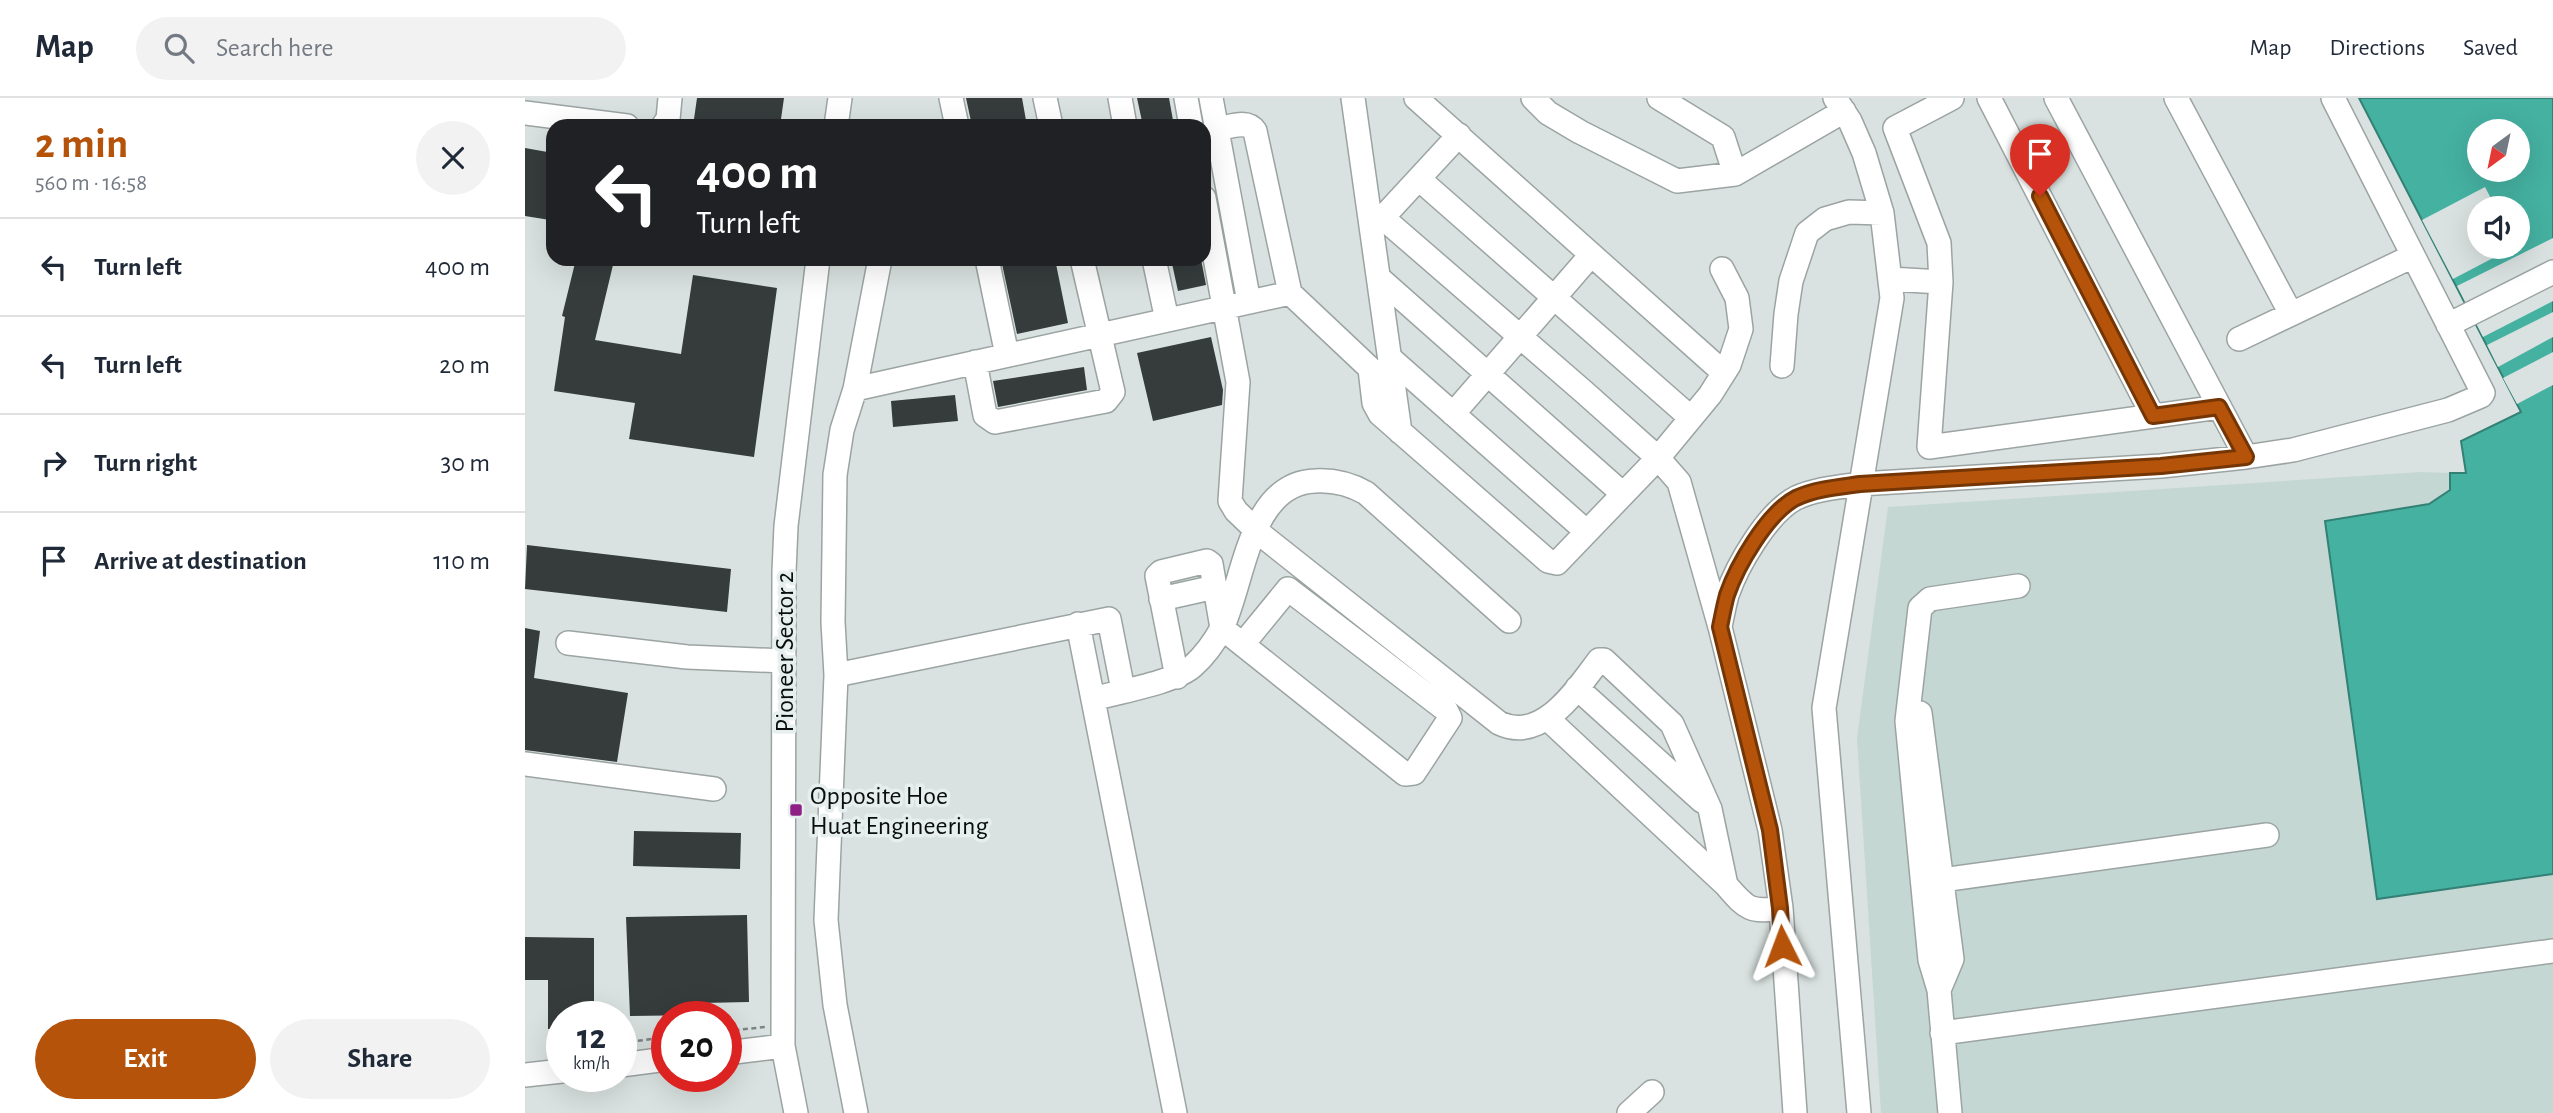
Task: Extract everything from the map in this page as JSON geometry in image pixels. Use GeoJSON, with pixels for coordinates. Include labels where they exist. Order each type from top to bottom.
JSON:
{"type":"FeatureCollection","features":[{"type":"Feature","properties":{"kind":"street"},"geometry":{"type":"LineString","coordinates":[[668,119],[670,98]]}},
{"type":"Feature","properties":{"kind":"street"},"geometry":{"type":"LineString","coordinates":[[837,119],[840,98]]}},
{"type":"Feature","properties":{"kind":"street"},"geometry":{"type":"LineString","coordinates":[[951,98],[956,119]]}},
{"type":"Feature","properties":{"kind":"street"},"geometry":{"type":"LineString","coordinates":[[1045,98],[1050,119]]}},
{"type":"Feature","properties":{"kind":"street"},"geometry":{"type":"LineString","coordinates":[[1119,98],[1124,119]]}},
{"type":"Feature","properties":{"kind":"street"},"geometry":{"type":"LineString","coordinates":[[1186,98],[1190,119]]}},
{"type":"Feature","properties":{"kind":"street"},"geometry":{"type":"LineString","coordinates":[[1211,98],[1249,302]]}},
{"type":"Feature","properties":{"kind":"street"},"geometry":{"type":"LineString","coordinates":[[1353,98],[1377,224],[1380,363],[1376,409],[1551,563],[1557,563],[1658,458],[1710,396],[1724,373],[1741,329],[1737,298],[1722,268]]}},
{"type":"Feature","properties":{"kind":"street"},"geometry":{"type":"LineString","coordinates":[[1416,98],[1724,373]]}},
{"type":"Feature","properties":{"kind":"street"},"geometry":{"type":"LineString","coordinates":[[1533,98],[1548,113],[1670,178],[1691,180],[1735,174],[1840,105],[1864,153],[1882,213],[1892,298],[1825,708],[1859,1113]]}},
{"type":"Feature","properties":{"kind":"street"},"geometry":{"type":"LineString","coordinates":[[1659,98],[1723,137],[1735,174]]}},
{"type":"Feature","properties":{"kind":"street"},"geometry":{"type":"LineString","coordinates":[[1952,98],[1895,128],[1939,243],[1941,282],[1929,447],[2219,407]]}},
{"type":"Feature","properties":{"kind":"street"},"geometry":{"type":"LineString","coordinates":[[1989,98],[2153,416]]}},
{"type":"Feature","properties":{"kind":"street"},"geometry":{"type":"LineString","coordinates":[[2056,98],[2246,457]]}},
{"type":"Feature","properties":{"kind":"street"},"geometry":{"type":"LineString","coordinates":[[2176,98],[2291,314]]}},
{"type":"Feature","properties":{"kind":"street"},"geometry":{"type":"LineString","coordinates":[[1720,627],[1727,596],[1744,558],[1781,510],[1796,498],[1822,490],[1860,484],[2161,466],[2246,457],[2293,450],[2448,410],[2481,396],[2483,393],[2333,98]]}},
{"type":"Feature","properties":{"kind":"street"},"geometry":{"type":"LineString","coordinates":[[525,113],[572,119]]}},
{"type":"Feature","properties":{"kind":"street"},"geometry":{"type":"LineString","coordinates":[[1217,129],[1244,124],[1255,131],[1290,293],[1380,363],[1453,414],[1587,532]]}},
{"type":"Feature","properties":{"kind":"street"},"geometry":{"type":"LineString","coordinates":[[1377,224],[1459,135]]}},
{"type":"Feature","properties":{"kind":"street"},"geometry":{"type":"LineString","coordinates":[[1419,179],[1691,418]]}},
{"type":"Feature","properties":{"kind":"street"},"geometry":{"type":"LineString","coordinates":[[1781,366],[1791,281],[1807,233],[1825,219],[1849,212],[1882,213]]}},
{"type":"Feature","properties":{"kind":"street"},"geometry":{"type":"LineString","coordinates":[[1377,224],[1520,338],[1658,458],[1679,482],[1720,627],[1770,830],[1780,908],[1795,1113]]}},
{"type":"Feature","properties":{"kind":"street"},"geometry":{"type":"LineString","coordinates":[[1211,236],[1238,382],[1230,501],[1236,512],[1499,723],[1512,729],[1520,729],[1548,719],[1599,660],[1604,660],[1672,724],[1710,809],[1726,885]]}},
{"type":"Feature","properties":{"kind":"street"},"geometry":{"type":"LineString","coordinates":[[1453,414],[1591,255]]}},
{"type":"Feature","properties":{"kind":"street"},"geometry":{"type":"LineString","coordinates":[[2239,339],[2413,256]]}},
{"type":"Feature","properties":{"kind":"street","name":"Pioneer Sector 2"},"geometry":{"type":"LineString","coordinates":[[796,1113],[783,1035],[786,526],[817,266]]}},
{"type":"Feature","properties":{"kind":"street"},"geometry":{"type":"LineString","coordinates":[[856,1113],[835,1005],[826,919],[836,675],[833,622],[835,475],[842,430],[855,389],[879,266]]}},
{"type":"Feature","properties":{"kind":"street"},"geometry":{"type":"LineString","coordinates":[[988,266],[1007,355]]}},
{"type":"Feature","properties":{"kind":"street"},"geometry":{"type":"LineString","coordinates":[[975,362],[985,415],[995,422],[1106,401],[1113,392],[1084,266]]}},
{"type":"Feature","properties":{"kind":"street"},"geometry":{"type":"LineString","coordinates":[[1155,266],[1167,320]]}},
{"type":"Feature","properties":{"kind":"street"},"geometry":{"type":"LineString","coordinates":[[2448,325],[2553,272]]}},
{"type":"Feature","properties":{"kind":"street"},"geometry":{"type":"LineString","coordinates":[[1378,278],[1623,494]]}},
{"type":"Feature","properties":{"kind":"street"},"geometry":{"type":"LineString","coordinates":[[1890,279],[1941,282]]}},
{"type":"Feature","properties":{"kind":"street"},"geometry":{"type":"LineString","coordinates":[[855,389],[1290,293]]}},
{"type":"Feature","properties":{"kind":"street"},"geometry":{"type":"LineString","coordinates":[[1380,363],[1394,391],[1400,432]]}},
{"type":"Feature","properties":{"kind":"street"},"geometry":{"type":"LineString","coordinates":[[1093,699],[1177,677],[1192,668],[1222,628],[1256,529],[1273,500],[1288,488],[1305,481],[1329,480],[1355,487],[1366,494],[1509,621]]}},
{"type":"Feature","properties":{"kind":"street"},"geometry":{"type":"LineString","coordinates":[[1177,677],[1156,579],[1161,572],[1207,561],[1211,564],[1222,628],[1405,774],[1414,772],[1450,718],[1446,710],[1289,589],[1243,644]]}},
{"type":"Feature","properties":{"kind":"street"},"geometry":{"type":"LineString","coordinates":[[1950,1113],[1939,990],[1930,960],[1907,721],[1920,608],[1930,599],[2018,586]]}},
{"type":"Feature","properties":{"kind":"street"},"geometry":{"type":"LineString","coordinates":[[836,675],[1109,619],[1123,690]]}},
{"type":"Feature","properties":{"kind":"street"},"geometry":{"type":"LineString","coordinates":[[1078,624],[1175,1113]]}},
{"type":"Feature","properties":{"kind":"street"},"geometry":{"type":"LineString","coordinates":[[568,643],[687,657],[784,661]]}},
{"type":"Feature","properties":{"kind":"street"},"geometry":{"type":"LineString","coordinates":[[1912,676],[1922,720],[1952,959],[1939,990]]}},
{"type":"Feature","properties":{"kind":"street"},"geometry":{"type":"LineString","coordinates":[[1577,688],[1710,809]]}},
{"type":"Feature","properties":{"kind":"street"},"geometry":{"type":"LineString","coordinates":[[1548,719],[1726,885],[1744,905],[1752,911],[1780,908]]}},
{"type":"Feature","properties":{"kind":"street"},"geometry":{"type":"LineString","coordinates":[[525,764],[714,789]]}},
{"type":"Feature","properties":{"kind":"street"},"geometry":{"type":"LineString","coordinates":[[1942,880],[2267,835]]}},
{"type":"Feature","properties":{"kind":"street"},"geometry":{"type":"LineString","coordinates":[[1942,1034],[2553,951]]}},
{"type":"Feature","properties":{"kind":"street"},"geometry":{"type":"LineString","coordinates":[[742,1047],[783,1035]]}},
{"type":"Feature","properties":{"kind":"street"},"geometry":{"type":"LineString","coordinates":[[525,1075],[546,1073]]}},
{"type":"Feature","properties":{"kind":"street"},"geometry":{"type":"LineString","coordinates":[[1629,1113],[1652,1092]]}},
{"type":"Feature","properties":{"kind":"path"},"geometry":{"type":"LineString","coordinates":[[742,1032],[783,1035]]}},
{"type":"Feature","properties":{"kind":"shaded area"},"geometry":{"type":"Polygon","coordinates":[[[2359,98],[2553,98],[2553,874],[2377,899],[2325,521],[2429,504],[2450,490],[2450,473],[2466,473],[2461,441],[2521,412],[2359,98]]]}},
{"type":"Feature","properties":{"kind":"shaded area"},"geometry":{"type":"Polygon","coordinates":[[[2421,472],[2450,473],[2450,490],[2429,504],[2325,522],[2377,899],[2553,874],[2553,1113],[1881,1113],[1857,738],[1888,507],[2421,472]]]}},
{"type":"Feature","properties":{"kind":"pier"},"geometry":{"type":"Polygon","coordinates":[[[2485,187],[2490,196],[2468,196],[2485,187]]]}},
{"type":"Feature","properties":{"kind":"pier"},"geometry":{"type":"Polygon","coordinates":[[[2467,196],[2467,259],[2491,259],[2453,279],[2422,220],[2467,196]]]}},
{"type":"Feature","properties":{"kind":"pier"},"geometry":{"type":"Polygon","coordinates":[[[2553,238],[2553,301],[2483,337],[2457,286],[2511,259],[2530,259],[2530,250],[2553,238]]]}},
{"type":"Feature","properties":{"kind":"pier"},"geometry":{"type":"Polygon","coordinates":[[[2553,312],[2553,337],[2498,367],[2487,345],[2553,312]]]}},
{"type":"Feature","properties":{"kind":"pier"},"geometry":{"type":"Polygon","coordinates":[[[2553,352],[2553,385],[2517,404],[2503,378],[2553,352]]]}},
{"type":"Feature","properties":{"kind":"building"},"geometry":{"type":"Polygon","coordinates":[[[697,98],[784,98],[781,119],[694,119],[697,98]]]}},
{"type":"Feature","properties":{"kind":"building"},"geometry":{"type":"Polygon","coordinates":[[[966,98],[1022,98],[1026,119],[970,119],[966,98]]]}},
{"type":"Feature","properties":{"kind":"building"},"geometry":{"type":"Polygon","coordinates":[[[1137,98],[1169,98],[1173,119],[1142,119],[1137,98]]]}},
{"type":"Feature","properties":{"kind":"building"},"geometry":{"type":"Polygon","coordinates":[[[525,148],[546,152],[546,219],[525,216],[525,148]]]}},
{"type":"Feature","properties":{"kind":"building"},"geometry":{"type":"Polygon","coordinates":[[[574,266],[613,266],[595,340],[681,354],[693,275],[777,288],[754,457],[629,439],[635,403],[554,391],[565,317],[562,316],[574,266]]]}},
{"type":"Feature","properties":{"kind":"building"},"geometry":{"type":"Polygon","coordinates":[[[1002,266],[1056,266],[1068,323],[1017,334],[1002,266]]]}},
{"type":"Feature","properties":{"kind":"building"},"geometry":{"type":"Polygon","coordinates":[[[1173,266],[1202,266],[1206,285],[1178,291],[1173,266]]]}},
{"type":"Feature","properties":{"kind":"building"},"geometry":{"type":"Polygon","coordinates":[[[1211,337],[1223,390],[1222,405],[1153,421],[1137,353],[1211,337]]]}},
{"type":"Feature","properties":{"kind":"building"},"geometry":{"type":"Polygon","coordinates":[[[1084,367],[1087,390],[998,407],[993,381],[1084,367]]]}},
{"type":"Feature","properties":{"kind":"building"},"geometry":{"type":"Polygon","coordinates":[[[955,395],[958,421],[893,427],[891,401],[955,395]]]}},
{"type":"Feature","properties":{"kind":"building"},"geometry":{"type":"Polygon","coordinates":[[[527,545],[731,569],[727,612],[525,589],[527,545]]]}},
{"type":"Feature","properties":{"kind":"building"},"geometry":{"type":"Polygon","coordinates":[[[525,628],[540,631],[534,678],[628,693],[617,762],[525,750],[525,628]]]}},
{"type":"Feature","properties":{"kind":"building"},"geometry":{"type":"Polygon","coordinates":[[[634,831],[741,833],[740,869],[633,866],[634,831]]]}},
{"type":"Feature","properties":{"kind":"building"},"geometry":{"type":"Polygon","coordinates":[[[747,915],[749,1002],[651,1001],[651,1016],[637,1016],[637,1001],[629,1001],[626,917],[747,915]]]}},
{"type":"Feature","properties":{"kind":"building"},"geometry":{"type":"Polygon","coordinates":[[[525,937],[594,938],[594,1001],[548,1001],[548,980],[525,980],[525,937]]]}},
{"type":"Feature","properties":{"kind":"place","name":"Opposite Hoe Huat Engineering"},"geometry":{"type":"Point","coordinates":[796,810]}},
{"type":"Feature","properties":{"kind":"route"},"geometry":{"type":"LineString","coordinates":[[1782,946],[1770,830],[1720,627],[1727,596],[1744,558],[1781,510],[1796,498],[1822,490],[1860,484],[2161,466],[2246,457],[2219,407],[2153,416],[2040,196]]}}]}
